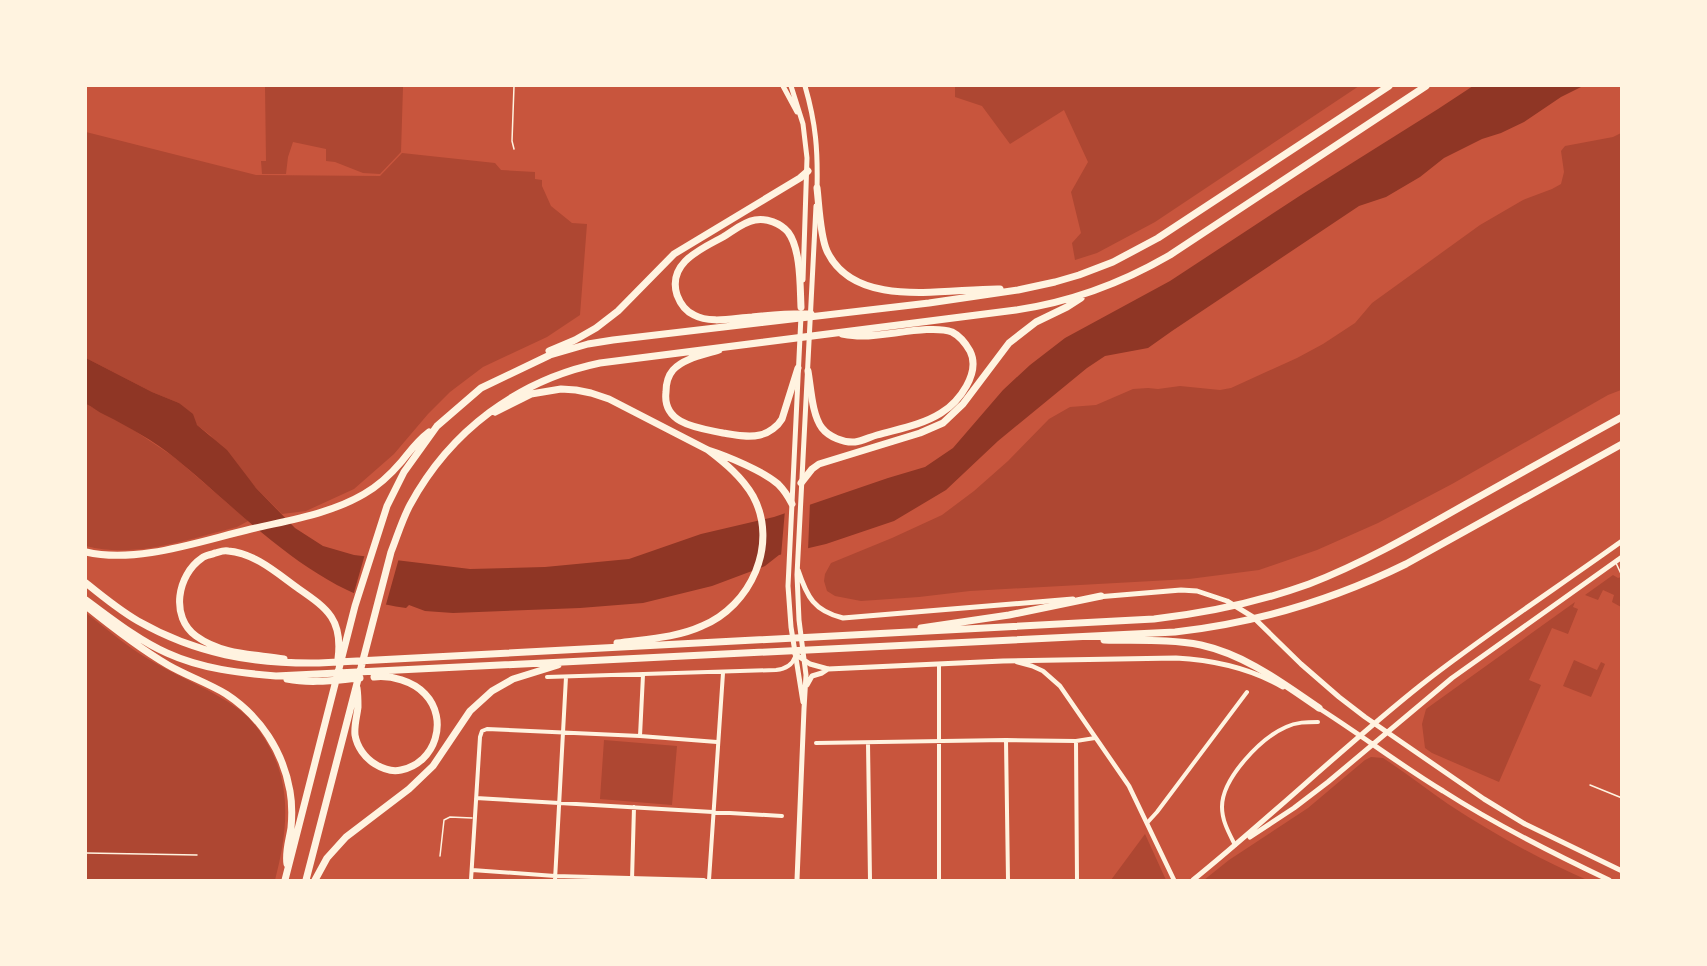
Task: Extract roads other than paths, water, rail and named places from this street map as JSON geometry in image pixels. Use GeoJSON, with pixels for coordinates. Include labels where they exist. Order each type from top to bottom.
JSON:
{"type":"FeatureCollection","features":[{"type":"Feature","properties":{"kind":"highway"},"geometry":{"type":"LineString","coordinates":[[86,552],[120,556],[153,552],[310,515],[346,504],[365,494],[385,478],[418,440],[481,388],[538,360],[569,349],[606,341],[1018,290],[1079,275],[1113,262],[1169,231],[1389,86]]}},
{"type":"Feature","properties":{"kind":"highway"},"geometry":{"type":"LineString","coordinates":[[306,880],[374,612],[391,552],[409,507],[428,475],[451,446],[509,398],[531,386],[576,369],[614,360],[1029,308],[1091,292],[1137,273],[1170,255],[1426,86]]}},
{"type":"Feature","properties":{"kind":"highway"},"geometry":{"type":"LineString","coordinates":[[538,360],[540,354],[575,340],[618,311],[674,254],[801,178],[808,171]]}},
{"type":"Feature","properties":{"kind":"highway"},"geometry":{"type":"LineString","coordinates":[[817,188],[826,249],[838,267],[853,279],[880,290],[913,293],[981,289],[1018,290]]}},
{"type":"Feature","properties":{"kind":"highway"},"geometry":{"type":"LineString","coordinates":[[801,308],[795,245],[788,232],[771,221],[753,220],[689,256],[675,278],[675,289],[680,303],[693,315],[709,320],[793,313],[838,314]]}},
{"type":"Feature","properties":{"kind":"highway"},"geometry":{"type":"LineString","coordinates":[[801,483],[819,464],[920,433],[943,423],[963,404],[1010,343],[1036,322],[1091,292]]}},
{"type":"Feature","properties":{"kind":"highway"},"geometry":{"type":"LineString","coordinates":[[808,371],[814,412],[821,427],[840,440],[855,442],[924,422],[943,412],[967,385],[973,369],[972,356],[965,342],[952,332],[934,329],[861,336],[831,332]]}},
{"type":"Feature","properties":{"kind":"highway"},"geometry":{"type":"LineString","coordinates":[[733,345],[691,358],[673,370],[667,381],[665,399],[671,413],[681,422],[693,427],[744,436],[761,435],[778,425],[782,419],[798,368]]}},
{"type":"Feature","properties":{"kind":"highway"},"geometry":{"type":"LineString","coordinates":[[484,417],[531,394],[561,389],[591,393],[609,399],[708,450],[771,478],[785,492],[791,505]]}},
{"type":"Feature","properties":{"kind":"highway"},"geometry":{"type":"LineString","coordinates":[[86,583],[136,620],[193,646],[229,657],[257,661],[307,663],[1154,619],[1210,611],[1269,597],[1325,578],[1377,554],[1622,417]]}},
{"type":"Feature","properties":{"kind":"highway"},"geometry":{"type":"LineString","coordinates":[[285,880],[355,606],[373,547],[387,506],[404,472],[437,426]]}},
{"type":"Feature","properties":{"kind":"highway"},"geometry":{"type":"LineString","coordinates":[[86,600],[134,635],[168,654],[208,667],[300,681],[314,678],[566,662],[1155,633],[1211,627],[1271,615],[1319,601],[1371,581],[1406,564],[1622,444]]}},
{"type":"Feature","properties":{"kind":"highway"},"geometry":{"type":"LineString","coordinates":[[573,650],[670,636],[703,626],[728,611],[744,594],[760,559],[762,529],[758,507],[739,476],[708,450]]}},
{"type":"Feature","properties":{"kind":"highway"},"geometry":{"type":"LineString","coordinates":[[307,663],[224,650],[194,634],[182,617],[179,596],[185,577],[202,557],[226,550],[254,557],[323,605],[334,621],[340,644],[334,691]]}},
{"type":"Feature","properties":{"kind":"highway"},"geometry":{"type":"LineString","coordinates":[[876,634],[1009,615],[1101,596]]}},
{"type":"Feature","properties":{"kind":"highway"},"geometry":{"type":"LineString","coordinates":[[86,606],[141,648],[226,694],[256,719],[273,743],[285,768],[290,793],[291,826],[285,856],[288,870]]}},
{"type":"Feature","properties":{"kind":"highway"},"geometry":{"type":"LineString","coordinates":[[1046,639],[1181,642],[1202,645],[1249,662],[1319,708]]}},
{"type":"Feature","properties":{"kind":"highway"},"geometry":{"type":"LineString","coordinates":[[315,880],[327,858],[346,837],[409,789],[433,766],[470,711],[492,692],[513,679],[566,662]]}},
{"type":"Feature","properties":{"kind":"highway"},"geometry":{"type":"LineString","coordinates":[[357,680],[358,705],[355,736],[360,750],[369,761],[381,768],[396,771],[410,768],[421,762],[432,749],[437,730],[436,711],[427,695],[417,686],[380,674]]}},
{"type":"Feature","properties":{"kind":"main road"},"geometry":{"type":"LineString","coordinates":[[783,86],[803,124]]}},
{"type":"Feature","properties":{"kind":"main road"},"geometry":{"type":"LineString","coordinates":[[791,86],[803,124],[808,171],[801,297]]}},
{"type":"Feature","properties":{"kind":"main road"},"geometry":{"type":"LineString","coordinates":[[797,880],[806,686],[797,604],[798,554],[817,188],[816,131],[805,86]]}},
{"type":"Feature","properties":{"kind":"main road"},"geometry":{"type":"LineString","coordinates":[[801,308],[791,505],[789,605],[804,709]]}},
{"type":"Feature","properties":{"kind":"main road"},"geometry":{"type":"LineString","coordinates":[[1193,880],[1236,846],[1375,723],[1444,668],[1622,541]]}},
{"type":"Feature","properties":{"kind":"main road"},"geometry":{"type":"LineString","coordinates":[[1236,846],[1294,808],[1328,782],[1452,678],[1622,557]]}},
{"type":"Feature","properties":{"kind":"main road"},"geometry":{"type":"LineString","coordinates":[[798,570],[806,591],[815,605],[832,615],[843,618],[1166,590],[1197,591],[1227,600],[1253,617],[1332,692],[1387,732],[1505,812],[1565,845],[1622,871]]}},
{"type":"Feature","properties":{"kind":"main road"},"geometry":{"type":"LineString","coordinates":[[795,654],[810,664],[828,669],[1003,661],[1176,658],[1210,661],[1263,677],[1319,708],[1497,825],[1609,880]]}},
{"type":"Feature","properties":{"kind":"main road"},"geometry":{"type":"LineString","coordinates":[[806,686],[812,676],[828,669]]}},
{"type":"Feature","properties":{"kind":"street"},"geometry":{"type":"LineString","coordinates":[[547,677],[776,670],[785,669],[792,664],[795,654]]}},
{"type":"Feature","properties":{"kind":"street"},"geometry":{"type":"LineString","coordinates":[[1003,661],[1032,666],[1056,681],[1129,786],[1174,880]]}},
{"type":"Feature","properties":{"kind":"street"},"geometry":{"type":"LineString","coordinates":[[939,664],[939,880]]}},
{"type":"Feature","properties":{"kind":"street"},"geometry":{"type":"LineString","coordinates":[[709,880],[723,673]]}},
{"type":"Feature","properties":{"kind":"street"},"geometry":{"type":"LineString","coordinates":[[640,736],[643,675]]}},
{"type":"Feature","properties":{"kind":"street"},"geometry":{"type":"LineString","coordinates":[[555,878],[566,677]]}},
{"type":"Feature","properties":{"kind":"street"},"geometry":{"type":"LineString","coordinates":[[1147,823],[1247,692]]}},
{"type":"Feature","properties":{"kind":"street"},"geometry":{"type":"LineString","coordinates":[[1236,846],[1226,827],[1222,809],[1222,799],[1229,781],[1242,763],[1274,734],[1296,723],[1318,722]]}},
{"type":"Feature","properties":{"kind":"street"},"geometry":{"type":"LineString","coordinates":[[471,880],[482,731],[487,729],[640,736],[717,742]]}},
{"type":"Feature","properties":{"kind":"street"},"geometry":{"type":"LineString","coordinates":[[816,743],[1076,741],[1095,738]]}},
{"type":"Feature","properties":{"kind":"street"},"geometry":{"type":"LineString","coordinates":[[1006,741],[1008,880]]}},
{"type":"Feature","properties":{"kind":"street"},"geometry":{"type":"LineString","coordinates":[[1076,741],[1077,880]]}},
{"type":"Feature","properties":{"kind":"street"},"geometry":{"type":"LineString","coordinates":[[868,743],[870,880]]}},
{"type":"Feature","properties":{"kind":"street"},"geometry":{"type":"LineString","coordinates":[[476,798],[782,816]]}},
{"type":"Feature","properties":{"kind":"street"},"geometry":{"type":"LineString","coordinates":[[632,880],[634,807]]}},
{"type":"Feature","properties":{"kind":"street"},"geometry":{"type":"LineString","coordinates":[[472,870],[555,878],[704,880]]}},
{"type":"Feature","properties":{"kind":"lane"},"geometry":{"type":"LineString","coordinates":[[514,86],[512,141],[514,149]]}},
{"type":"Feature","properties":{"kind":"lane"},"geometry":{"type":"LineString","coordinates":[[1616,562],[1622,576]]}},
{"type":"Feature","properties":{"kind":"lane"},"geometry":{"type":"LineString","coordinates":[[1590,784],[1622,798]]}},
{"type":"Feature","properties":{"kind":"lane"},"geometry":{"type":"LineString","coordinates":[[440,856],[443,823],[446,818],[475,818]]}},
{"type":"Feature","properties":{"kind":"lane"},"geometry":{"type":"LineString","coordinates":[[86,854],[197,855]]}}]}
